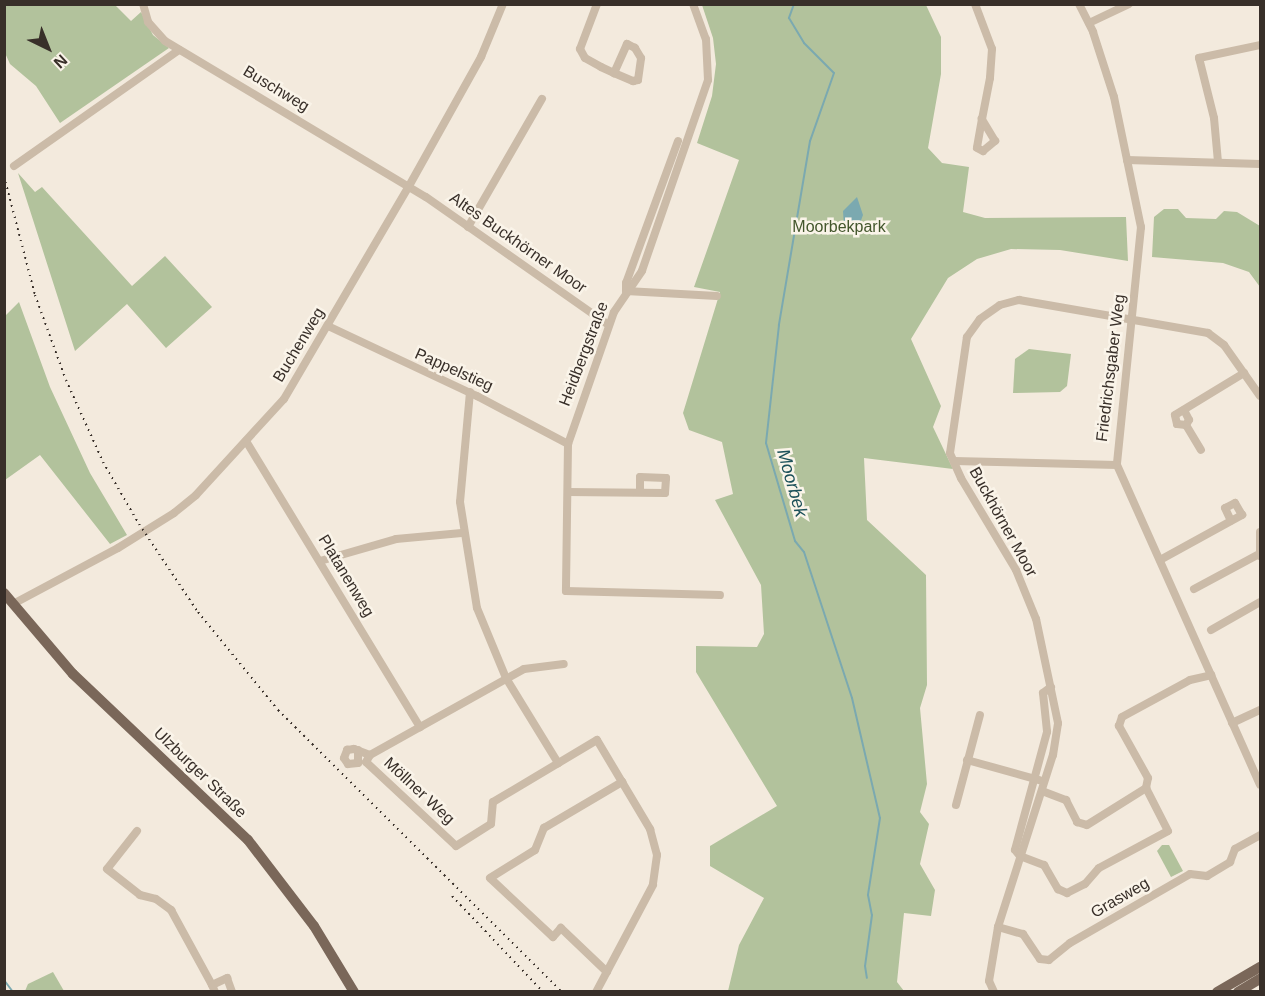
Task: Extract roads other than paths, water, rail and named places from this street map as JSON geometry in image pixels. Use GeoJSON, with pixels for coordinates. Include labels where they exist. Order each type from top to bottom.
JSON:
{"type":"FeatureCollection","features":[{"type":"Feature","properties":{"kind":"main road","name":"Ulzburger Straße"},"geometry":{"type":"LineString","coordinates":[[4,593],[88,689],[248,840],[312,923],[354,992]]}},
{"type":"Feature","properties":{"kind":"main road"},"geometry":{"type":"LineString","coordinates":[[1217,992],[1260,967]]}},
{"type":"Feature","properties":{"kind":"main road"},"geometry":{"type":"LineString","coordinates":[[1238,992],[1260,979]]}},
{"type":"Feature","properties":{"kind":"street","name":"Buschweg"},"geometry":{"type":"LineString","coordinates":[[143,4],[155,33],[179,50],[409,186]]}},
{"type":"Feature","properties":{"kind":"street","name":"Buchenweg"},"geometry":{"type":"LineString","coordinates":[[13,604],[124,545],[158,524],[196,495],[288,394],[481,57],[503,4]]}},
{"type":"Feature","properties":{"kind":"street"},"geometry":{"type":"LineString","coordinates":[[597,4],[580,50],[585,58],[614,73]]}},
{"type":"Feature","properties":{"kind":"street","name":"Heidbergstraße"},"geometry":{"type":"LineString","coordinates":[[693,4],[708,50],[705,93],[642,272],[626,291],[609,326],[568,444],[566,591],[720,595]]}},
{"type":"Feature","properties":{"kind":"street"},"geometry":{"type":"LineString","coordinates":[[975,4],[992,49],[982,119]]}},
{"type":"Feature","properties":{"kind":"street","name":"Friedrichsgaber Weg"},"geometry":{"type":"LineString","coordinates":[[1079,4],[1089,23],[1114,97],[1141,227],[1134,320],[1117,465],[1260,785]]}},
{"type":"Feature","properties":{"kind":"street"},"geometry":{"type":"LineString","coordinates":[[1089,23],[1129,4]]}},
{"type":"Feature","properties":{"kind":"street"},"geometry":{"type":"LineString","coordinates":[[1218,162],[1214,118],[1199,58],[1260,45]]}},
{"type":"Feature","properties":{"kind":"street"},"geometry":{"type":"LineString","coordinates":[[14,166],[179,50]]}},
{"type":"Feature","properties":{"kind":"street"},"geometry":{"type":"LineString","coordinates":[[468,227],[542,99]]}},
{"type":"Feature","properties":{"kind":"street"},"geometry":{"type":"LineString","coordinates":[[678,141],[626,283],[626,291],[717,296]]}},
{"type":"Feature","properties":{"kind":"street"},"geometry":{"type":"LineString","coordinates":[[1127,160],[1260,164]]}},
{"type":"Feature","properties":{"kind":"street","name":"Altes Buckhörner Moor"},"geometry":{"type":"LineString","coordinates":[[409,186],[609,326]]}},
{"type":"Feature","properties":{"kind":"street","name":"Buckhörner Moor"},"geometry":{"type":"LineString","coordinates":[[994,992],[989,981],[998,927],[1045,782],[1058,723],[1036,620],[1016,570],[954,461],[951,449],[952,422],[967,338],[980,319],[1000,305],[1019,300],[1215,336],[1260,396]]}},
{"type":"Feature","properties":{"kind":"street","name":"Pappelstieg"},"geometry":{"type":"LineString","coordinates":[[328,326],[470,392],[568,444]]}},
{"type":"Feature","properties":{"kind":"street"},"geometry":{"type":"LineString","coordinates":[[1201,450],[1186,425],[1179,426],[1175,419],[1184,410],[1244,373]]}},
{"type":"Feature","properties":{"kind":"street"},"geometry":{"type":"LineString","coordinates":[[470,392],[460,468],[462,533],[477,608],[506,678],[558,763]]}},
{"type":"Feature","properties":{"kind":"street","name":"Platanenweg"},"geometry":{"type":"LineString","coordinates":[[246,441],[420,727]]}},
{"type":"Feature","properties":{"kind":"street"},"geometry":{"type":"LineString","coordinates":[[954,461],[1117,465]]}},
{"type":"Feature","properties":{"kind":"street"},"geometry":{"type":"LineString","coordinates":[[568,492],[640,492]]}},
{"type":"Feature","properties":{"kind":"street"},"geometry":{"type":"LineString","coordinates":[[1160,560],[1231,521]]}},
{"type":"Feature","properties":{"kind":"street"},"geometry":{"type":"LineString","coordinates":[[1194,589],[1260,555],[1260,532]]}},
{"type":"Feature","properties":{"kind":"street"},"geometry":{"type":"LineString","coordinates":[[320,561],[396,539],[462,533]]}},
{"type":"Feature","properties":{"kind":"street"},"geometry":{"type":"LineString","coordinates":[[1211,630],[1260,602]]}},
{"type":"Feature","properties":{"kind":"street"},"geometry":{"type":"LineString","coordinates":[[370,754],[358,750],[347,750],[344,758],[350,765],[358,763],[370,754],[524,669],[564,664]]}},
{"type":"Feature","properties":{"kind":"street"},"geometry":{"type":"LineString","coordinates":[[1020,856],[1044,865],[1058,889],[1067,893],[1085,884],[1099,868],[1168,831],[1146,788],[1148,778],[1119,726],[1122,717],[1190,680],[1211,675]]}},
{"type":"Feature","properties":{"kind":"street","name":"Buckhörner Moor"},"geometry":{"type":"LineString","coordinates":[[1020,856],[1015,847],[1048,723],[1042,697],[1051,687]]}},
{"type":"Feature","properties":{"kind":"street"},"geometry":{"type":"LineString","coordinates":[[1232,723],[1260,710]]}},
{"type":"Feature","properties":{"kind":"street"},"geometry":{"type":"LineString","coordinates":[[956,805],[980,715]]}},
{"type":"Feature","properties":{"kind":"street"},"geometry":{"type":"LineString","coordinates":[[1048,723],[1058,723]]}},
{"type":"Feature","properties":{"kind":"street","name":"Möllner Weg"},"geometry":{"type":"LineString","coordinates":[[370,754],[366,762],[456,846],[491,824],[494,802],[597,740],[622,782]]}},
{"type":"Feature","properties":{"kind":"street"},"geometry":{"type":"LineString","coordinates":[[358,750],[358,763]]}},
{"type":"Feature","properties":{"kind":"street"},"geometry":{"type":"LineString","coordinates":[[968,760],[1045,782]]}},
{"type":"Feature","properties":{"kind":"street"},"geometry":{"type":"LineString","coordinates":[[606,972],[561,928],[553,937],[490,878],[535,850],[544,828],[622,782],[652,836],[656,873],[636,921],[598,988],[607,992]]}},
{"type":"Feature","properties":{"kind":"street"},"geometry":{"type":"LineString","coordinates":[[1042,791],[1066,800],[1077,822],[1087,825],[1146,788]]}},
{"type":"Feature","properties":{"kind":"street"},"geometry":{"type":"LineString","coordinates":[[137,831],[107,869],[140,895],[156,899],[171,910],[214,988],[227,978],[232,992]]}},
{"type":"Feature","properties":{"kind":"street","name":"Grasweg"},"geometry":{"type":"LineString","coordinates":[[998,927],[1023,934],[1040,959],[1048,960],[1070,943],[1191,874],[1207,876],[1230,862],[1235,849],[1260,835]]}},
{"type":"Feature","properties":{"kind":"water"},"geometry":{"type":"Polygon","coordinates":[[[857,197],[863,215],[860,223],[844,226],[843,211],[857,197]]]}},
{"type":"Feature","properties":{"kind":"waterway","name":"Moorbek"},"geometry":{"type":"LineString","coordinates":[[794,4],[789,18],[804,43],[834,73],[810,141],[779,325],[766,443],[795,541],[804,552],[852,698],[880,818],[868,895],[872,915],[865,966],[867,978]]}},
{"type":"Feature","properties":{"kind":"waterway"},"geometry":{"type":"LineString","coordinates":[[4,980],[13,992]]}},
{"type":"Feature","properties":{"kind":"railway"},"geometry":{"type":"LineString","coordinates":[[4,176],[35,295],[66,380],[103,462],[139,524],[198,612],[278,710],[562,992]]}},
{"type":"Feature","properties":{"kind":"railway"},"geometry":{"type":"LineString","coordinates":[[452,896],[543,992]]}},
{"type":"Feature","properties":{"kind":"park label","name":"Moorbekpark"},"geometry":{"type":"Point","coordinates":[839,227]}}]}
